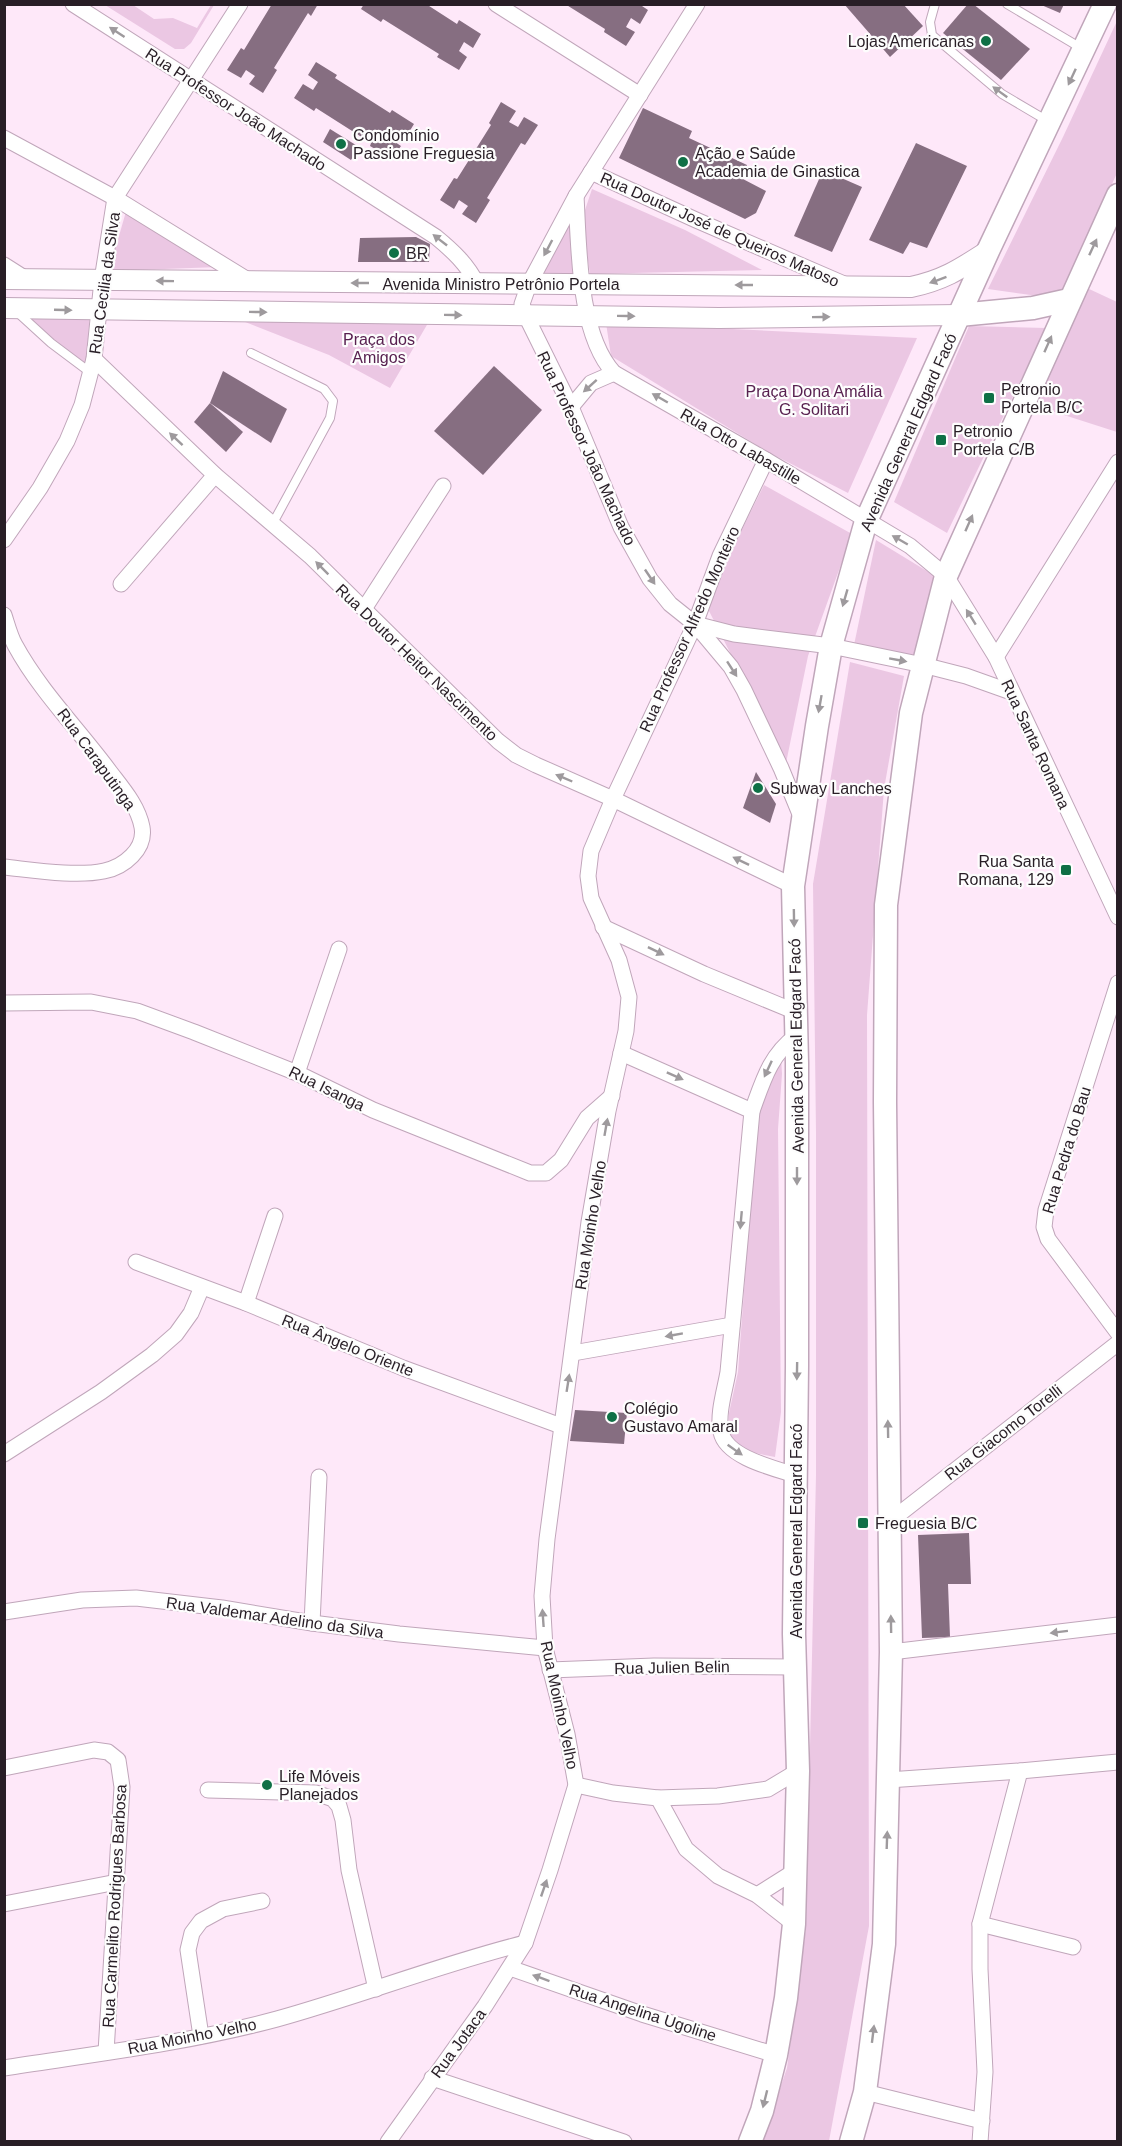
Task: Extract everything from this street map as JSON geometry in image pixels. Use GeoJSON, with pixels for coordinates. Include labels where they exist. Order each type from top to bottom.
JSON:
{"type":"FeatureCollection","features":[{"type":"Feature","properties":{"kind":"main road","name":"Avenida General Edgard Facó"},"geometry":{"type":"LineString","coordinates":[[750,2142],[762,2111],[776,2055],[786,1998],[794,1924],[798,1771],[795,1667],[797,1366],[796,1012],[793,886],[802,819],[831,646],[866,521],[988,251],[1105,4]]}},
{"type":"Feature","properties":{"kind":"main road"},"geometry":{"type":"LineString","coordinates":[[850,2142],[866,2092],[884,1944],[891,1652],[886,905],[911,713],[946,576],[1118,195]]}},
{"type":"Feature","properties":{"kind":"main road","name":"Avenida Ministro Petrônio Portela"},"geometry":{"type":"LineString","coordinates":[[4,279],[911,287],[936,281],[957,272],[988,251]]}},
{"type":"Feature","properties":{"kind":"main road"},"geometry":{"type":"LineString","coordinates":[[959,315],[1033,308],[1069,300]]}},
{"type":"Feature","properties":{"kind":"main road","name":"Avenida Ministro Petrônio Portela"},"geometry":{"type":"LineString","coordinates":[[9,308],[719,318],[959,315]]}},
{"type":"Feature","properties":{"kind":"street","name":"Rua Professor João Machado"},"geometry":{"type":"LineString","coordinates":[[73,4],[436,237],[463,261],[477,284]]}},
{"type":"Feature","properties":{"kind":"street","name":"Rua Cecilia da Silva"},"geometry":{"type":"LineString","coordinates":[[4,540],[40,488],[67,441],[82,405],[92,366],[115,198],[240,4]]}},
{"type":"Feature","properties":{"kind":"street"},"geometry":{"type":"LineString","coordinates":[[496,4],[640,95]]}},
{"type":"Feature","properties":{"kind":"street"},"geometry":{"type":"LineString","coordinates":[[526,316],[522,304],[529,284],[576,196],[697,4]]}},
{"type":"Feature","properties":{"kind":"street"},"geometry":{"type":"LineString","coordinates":[[4,138],[115,198],[251,282]]}},
{"type":"Feature","properties":{"kind":"street","name":"Rua Doutor José de Queiros Matoso"},"geometry":{"type":"LineString","coordinates":[[591,172],[850,286]]}},
{"type":"Feature","properties":{"kind":"street","name":"Rua Otto Labastille"},"geometry":{"type":"LineString","coordinates":[[576,196],[581,284],[598,349],[605,363],[615,373],[910,546],[946,576]]}},
{"type":"Feature","properties":{"kind":"street"},"geometry":{"type":"LineString","coordinates":[[4,265],[26,279]]}},
{"type":"Feature","properties":{"kind":"street","name":"Rua Professor João Machado"},"geometry":{"type":"LineString","coordinates":[[526,316],[571,407],[621,527],[638,558],[650,579],[670,603],[717,648],[739,682],[781,768],[802,819]]}},
{"type":"Feature","properties":{"kind":"street","name":"Rua Doutor Heitor Nascimento"},"geometry":{"type":"LineString","coordinates":[[92,366],[273,523],[498,741],[516,755],[793,886]]}},
{"type":"Feature","properties":{"kind":"street"},"geometry":{"type":"LineString","coordinates":[[571,407],[591,383],[615,373]]}},
{"type":"Feature","properties":{"kind":"street","name":"Rua Professor Alfredo Monteiro"},"geometry":{"type":"LineString","coordinates":[[613,799],[694,624],[720,556],[766,460]]}},
{"type":"Feature","properties":{"kind":"street"},"geometry":{"type":"LineString","coordinates":[[996,657],[1118,462]]}},
{"type":"Feature","properties":{"kind":"street"},"geometry":{"type":"LineString","coordinates":[[121,584],[215,475]]}},
{"type":"Feature","properties":{"kind":"street"},"geometry":{"type":"LineString","coordinates":[[364,609],[442,486]]}},
{"type":"Feature","properties":{"kind":"street","name":"Rua Santa Romana"},"geometry":{"type":"LineString","coordinates":[[946,576],[996,657],[1118,917]]}},
{"type":"Feature","properties":{"kind":"street","name":"Rua Caraputinga"},"geometry":{"type":"LineString","coordinates":[[4,615],[14,644],[134,804],[142,828],[135,854],[124,863],[105,871],[40,871],[4,867]]}},
{"type":"Feature","properties":{"kind":"street"},"geometry":{"type":"LineString","coordinates":[[694,624],[734,634],[831,646],[923,665],[966,676],[1011,692]]}},
{"type":"Feature","properties":{"kind":"street","name":"Rua Moinho Velho"},"geometry":{"type":"LineString","coordinates":[[4,2068],[201,2036],[274,2019],[376,1989],[444,1965],[525,1943],[576,1785],[567,1734],[545,1648],[542,1596],[561,1426],[573,1353],[589,1222],[621,1053],[629,997],[619,960],[591,898],[588,876],[591,851],[613,799]]}},
{"type":"Feature","properties":{"kind":"street"},"geometry":{"type":"LineString","coordinates":[[603,927],[704,974],[796,1012]]}},
{"type":"Feature","properties":{"kind":"street"},"geometry":{"type":"LineString","coordinates":[[297,1073],[339,949]]}},
{"type":"Feature","properties":{"kind":"street","name":"Rua Pedra do Bau"},"geometry":{"type":"LineString","coordinates":[[1118,983],[1046,1210],[1044,1227],[1048,1239],[1118,1333]]}},
{"type":"Feature","properties":{"kind":"street","name":"Rua Isanga"},"geometry":{"type":"LineString","coordinates":[[4,1003],[91,1002],[137,1011],[297,1073],[373,1110],[530,1173],[546,1173],[561,1160],[587,1118],[612,1096]]}},
{"type":"Feature","properties":{"kind":"street"},"geometry":{"type":"LineString","coordinates":[[795,1475],[737,1453],[726,1444],[721,1432],[721,1413],[728,1372],[753,1111],[768,1067],[786,1043],[796,1036]]}},
{"type":"Feature","properties":{"kind":"street"},"geometry":{"type":"LineString","coordinates":[[621,1053],[753,1111]]}},
{"type":"Feature","properties":{"kind":"street"},"geometry":{"type":"LineString","coordinates":[[246,1303],[275,1216]]}},
{"type":"Feature","properties":{"kind":"street","name":"Rua Ângelo Oriente"},"geometry":{"type":"LineString","coordinates":[[136,1262],[246,1303],[403,1368],[561,1426]]}},
{"type":"Feature","properties":{"kind":"street"},"geometry":{"type":"LineString","coordinates":[[4,1454],[101,1392],[152,1355],[176,1334],[191,1313],[202,1287]]}},
{"type":"Feature","properties":{"kind":"street"},"geometry":{"type":"LineString","coordinates":[[573,1353],[732,1325]]}},
{"type":"Feature","properties":{"kind":"street","name":"Rua Giacomo Torelli"},"geometry":{"type":"LineString","coordinates":[[889,1522],[1118,1342]]}},
{"type":"Feature","properties":{"kind":"street"},"geometry":{"type":"LineString","coordinates":[[312,1623],[320,1477]]}},
{"type":"Feature","properties":{"kind":"street","name":"Rua Valdemar Adelino da Silva"},"geometry":{"type":"LineString","coordinates":[[4,1612],[82,1600],[136,1598],[222,1608],[312,1623],[545,1648]]}},
{"type":"Feature","properties":{"kind":"street"},"geometry":{"type":"LineString","coordinates":[[891,1652],[1118,1625]]}},
{"type":"Feature","properties":{"kind":"street","name":"Rua Julien Belin"},"geometry":{"type":"LineString","coordinates":[[550,1670],[654,1666],[795,1667]]}},
{"type":"Feature","properties":{"kind":"street","name":"Rua Carmelito Rodrigues Barbosa"},"geometry":{"type":"LineString","coordinates":[[4,1768],[94,1750],[108,1752],[118,1760],[122,1787],[106,2052]]}},
{"type":"Feature","properties":{"kind":"street"},"geometry":{"type":"LineString","coordinates":[[888,1780],[1118,1762]]}},
{"type":"Feature","properties":{"kind":"street"},"geometry":{"type":"LineString","coordinates":[[576,1785],[613,1793],[658,1798],[718,1796],[768,1790],[798,1771]]}},
{"type":"Feature","properties":{"kind":"street"},"geometry":{"type":"LineString","coordinates":[[980,2142],[986,2072],[980,1969],[980,1924],[1020,1771]]}},
{"type":"Feature","properties":{"kind":"street"},"geometry":{"type":"LineString","coordinates":[[208,1790],[316,1793],[333,1799],[339,1806],[344,1820],[349,1870],[376,1989]]}},
{"type":"Feature","properties":{"kind":"street"},"geometry":{"type":"LineString","coordinates":[[768,1790],[797,1804]]}},
{"type":"Feature","properties":{"kind":"street"},"geometry":{"type":"LineString","coordinates":[[658,1798],[686,1849],[718,1876],[757,1895],[794,1924]]}},
{"type":"Feature","properties":{"kind":"street"},"geometry":{"type":"LineString","coordinates":[[757,1895],[795,1871]]}},
{"type":"Feature","properties":{"kind":"street"},"geometry":{"type":"LineString","coordinates":[[4,1904],[117,1882]]}},
{"type":"Feature","properties":{"kind":"street"},"geometry":{"type":"LineString","coordinates":[[201,2036],[188,1950],[192,1934],[201,1921],[223,1909],[262,1901]]}},
{"type":"Feature","properties":{"kind":"street"},"geometry":{"type":"LineString","coordinates":[[980,1924],[1072,1947]]}},
{"type":"Feature","properties":{"kind":"street","name":"Rua Jotaca"},"geometry":{"type":"LineString","coordinates":[[388,2142],[510,1968],[525,1943]]}},
{"type":"Feature","properties":{"kind":"street","name":"Rua Angelina Ugoline"},"geometry":{"type":"LineString","coordinates":[[510,1968],[642,2014],[776,2055]]}},
{"type":"Feature","properties":{"kind":"street"},"geometry":{"type":"LineString","coordinates":[[432,2078],[624,2142]]}},
{"type":"Feature","properties":{"kind":"street"},"geometry":{"type":"LineString","coordinates":[[866,2092],[982,2121]]}},
{"type":"Feature","properties":{"kind":"lane"},"geometry":{"type":"LineString","coordinates":[[935,4],[930,22],[932,35],[1002,93],[1050,122]]}},
{"type":"Feature","properties":{"kind":"lane"},"geometry":{"type":"LineString","coordinates":[[1008,4],[1084,50]]}},
{"type":"Feature","properties":{"kind":"lane"},"geometry":{"type":"LineString","coordinates":[[9,308],[51,343],[92,366]]}},
{"type":"Feature","properties":{"kind":"lane"},"geometry":{"type":"LineString","coordinates":[[251,353],[324,389],[333,401],[330,418],[273,523]]}},
{"type":"Feature","properties":{"kind":"green space"},"geometry":{"type":"Polygon","coordinates":[[[105,5],[133,5],[154,19],[173,18],[197,28],[211,5],[214,5],[191,43],[184,49],[175,49],[105,5]]]}},
{"type":"Feature","properties":{"kind":"green space"},"geometry":{"type":"Polygon","coordinates":[[[1117,21],[1117,173],[1060,299],[988,289],[1063,137],[1117,21]]]}},
{"type":"Feature","properties":{"kind":"green space"},"geometry":{"type":"Polygon","coordinates":[[[592,189],[685,230],[762,270],[590,274],[582,219],[592,189]]]}},
{"type":"Feature","properties":{"kind":"green space"},"geometry":{"type":"Polygon","coordinates":[[[127,208],[219,267],[109,271],[127,208]]]}},
{"type":"Feature","properties":{"kind":"green space"},"geometry":{"type":"Polygon","coordinates":[[[571,218],[574,280],[539,275],[571,218]]]}},
{"type":"Feature","properties":{"kind":"green space"},"geometry":{"type":"Polygon","coordinates":[[[1087,288],[1117,302],[1117,432],[1036,406],[1087,288]]]}},
{"type":"Feature","properties":{"kind":"green space"},"geometry":{"type":"Polygon","coordinates":[[[29,309],[90,312],[86,365],[34,326],[29,309]]]}},
{"type":"Feature","properties":{"kind":"green space","name":"Praça dos Amigos"},"geometry":{"type":"Polygon","coordinates":[[[235,318],[431,318],[390,388],[329,355],[235,318]]]}},
{"type":"Feature","properties":{"kind":"green space","name":"Praça Dona Amália G. Solitari"},"geometry":{"type":"Polygon","coordinates":[[[606,323],[917,338],[848,493],[768,452],[611,356],[606,323]]]}},
{"type":"Feature","properties":{"kind":"green space"},"geometry":{"type":"Polygon","coordinates":[[[969,326],[1046,328],[947,533],[894,502],[969,326]]]}},
{"type":"Feature","properties":{"kind":"green space"},"geometry":{"type":"Polygon","coordinates":[[[764,485],[852,534],[808,656],[785,768],[769,730],[705,603],[764,485]]]}},
{"type":"Feature","properties":{"kind":"green space"},"geometry":{"type":"Polygon","coordinates":[[[876,540],[935,576],[912,660],[854,645],[876,540]]]}},
{"type":"Feature","properties":{"kind":"green space"},"geometry":{"type":"Polygon","coordinates":[[[850,662],[904,676],[884,789],[867,1015],[869,1926],[829,2141],[762,2142],[787,2068],[806,1928],[816,1475],[813,884],[850,662]]]}},
{"type":"Feature","properties":{"kind":"green space"},"geometry":{"type":"Polygon","coordinates":[[[781,1057],[778,1129],[781,1412],[775,1457],[745,1451],[728,1442],[729,1413],[738,1372],[757,1115],[781,1057]]]}},
{"type":"Feature","properties":{"kind":"building"},"geometry":{"type":"Polygon","coordinates":[[[272,4],[318,4],[311,16],[308,13],[274,68],[277,70],[263,93],[249,84],[255,76],[246,70],[241,78],[227,70],[241,48],[244,50],[272,4]]]}},
{"type":"Feature","properties":{"kind":"building"},"geometry":{"type":"Polygon","coordinates":[[[364,4],[426,4],[457,24],[459,20],[481,34],[473,48],[464,42],[459,51],[467,57],[459,70],[437,57],[439,54],[383,19],[381,22],[361,9],[364,4]]]}},
{"type":"Feature","properties":{"kind":"building"},"geometry":{"type":"Polygon","coordinates":[[[565,4],[639,4],[648,10],[640,24],[631,18],[626,27],[635,32],[626,46],[604,32],[605,29],[565,4]]]}},
{"type":"Feature","properties":{"kind":"building"},"geometry":{"type":"Polygon","coordinates":[[[844,4],[903,4],[923,26],[890,57],[844,4]]]}},
{"type":"Feature","properties":{"kind":"building","name":"Lojas Americanas"},"geometry":{"type":"Polygon","coordinates":[[[968,4],[973,4],[1030,49],[1001,80],[943,33],[968,4]]]}},
{"type":"Feature","properties":{"kind":"building"},"geometry":{"type":"Polygon","coordinates":[[[1039,4],[1064,4],[1060,13],[1039,4]]]}},
{"type":"Feature","properties":{"kind":"building"},"geometry":{"type":"Polygon","coordinates":[[[316,62],[337,75],[335,78],[390,113],[392,110],[414,124],[406,137],[397,132],[392,140],[401,146],[392,159],[316,108],[314,111],[294,98],[303,84],[313,90],[318,82],[308,75],[316,62]]]}},
{"type":"Feature","properties":{"kind":"building"},"geometry":{"type":"Polygon","coordinates":[[[501,102],[516,111],[509,122],[518,127],[524,117],[538,125],[525,145],[521,143],[487,198],[490,200],[476,223],[462,214],[468,206],[459,200],[454,209],[440,200],[454,178],[457,179],[491,125],[489,123],[501,102]]]}},
{"type":"Feature","properties":{"kind":"building","name":"Ação e Saúde Academia de Ginastica"},"geometry":{"type":"Polygon","coordinates":[[[643,108],[692,131],[689,138],[747,165],[741,178],[766,191],[756,213],[745,219],[619,158],[643,108]]]}},
{"type":"Feature","properties":{"kind":"building","name":"Condomínio Passione Freguesia"},"geometry":{"type":"Polygon","coordinates":[[[330,129],[359,147],[351,160],[323,142],[330,129]]]}},
{"type":"Feature","properties":{"kind":"building"},"geometry":{"type":"Polygon","coordinates":[[[916,143],[967,166],[927,248],[910,242],[903,254],[869,240],[916,143]]]}},
{"type":"Feature","properties":{"kind":"building"},"geometry":{"type":"Polygon","coordinates":[[[823,170],[862,187],[832,252],[794,236],[823,170]]]}},
{"type":"Feature","properties":{"kind":"building","name":"BR"},"geometry":{"type":"Polygon","coordinates":[[[416,237],[430,244],[429,262],[358,262],[360,238],[416,237]]]}},
{"type":"Feature","properties":{"kind":"building"},"geometry":{"type":"Polygon","coordinates":[[[494,366],[542,410],[483,475],[434,431],[494,366]]]}},
{"type":"Feature","properties":{"kind":"building"},"geometry":{"type":"Polygon","coordinates":[[[223,371],[287,409],[271,443],[210,403],[223,371]]]}},
{"type":"Feature","properties":{"kind":"building"},"geometry":{"type":"Polygon","coordinates":[[[210,403],[243,432],[226,452],[194,422],[210,403]]]}},
{"type":"Feature","properties":{"kind":"building","name":"Subway Lanches"},"geometry":{"type":"Polygon","coordinates":[[[756,772],[776,804],[770,823],[743,808],[756,772]]]}},
{"type":"Feature","properties":{"kind":"building"},"geometry":{"type":"Polygon","coordinates":[[[575,1410],[627,1413],[624,1444],[570,1441],[575,1410]]]}},
{"type":"Feature","properties":{"kind":"building"},"geometry":{"type":"Polygon","coordinates":[[[969,1533],[971,1584],[948,1584],[950,1637],[922,1638],[918,1535],[969,1533]]]}},
{"type":"Feature","properties":{"kind":"place","name":"Lojas Americanas"},"geometry":{"type":"Point","coordinates":[986,41]}},
{"type":"Feature","properties":{"kind":"place","name":"Condomínio Passione Freguesia"},"geometry":{"type":"Point","coordinates":[341,144]}},
{"type":"Feature","properties":{"kind":"place","name":"Ação e Saúde Academia de Ginastica"},"geometry":{"type":"Point","coordinates":[683,162]}},
{"type":"Feature","properties":{"kind":"place","name":"BR"},"geometry":{"type":"Point","coordinates":[394,253]}},
{"type":"Feature","properties":{"kind":"place","name":"Petronio Portela B/C"},"geometry":{"type":"Point","coordinates":[989,398]}},
{"type":"Feature","properties":{"kind":"place","name":"Petronio Portela C/B"},"geometry":{"type":"Point","coordinates":[941,440]}},
{"type":"Feature","properties":{"kind":"place","name":"Subway Lanches"},"geometry":{"type":"Point","coordinates":[758,788]}},
{"type":"Feature","properties":{"kind":"place","name":"Rua Santa Romana, 129"},"geometry":{"type":"Point","coordinates":[1066,870]}},
{"type":"Feature","properties":{"kind":"place","name":"Colégio Gustavo Amaral"},"geometry":{"type":"Point","coordinates":[612,1417]}},
{"type":"Feature","properties":{"kind":"place","name":"Freguesia B/C"},"geometry":{"type":"Point","coordinates":[863,1523]}},
{"type":"Feature","properties":{"kind":"place","name":"Life Móveis Planejados"},"geometry":{"type":"Point","coordinates":[267,1785]}}]}
